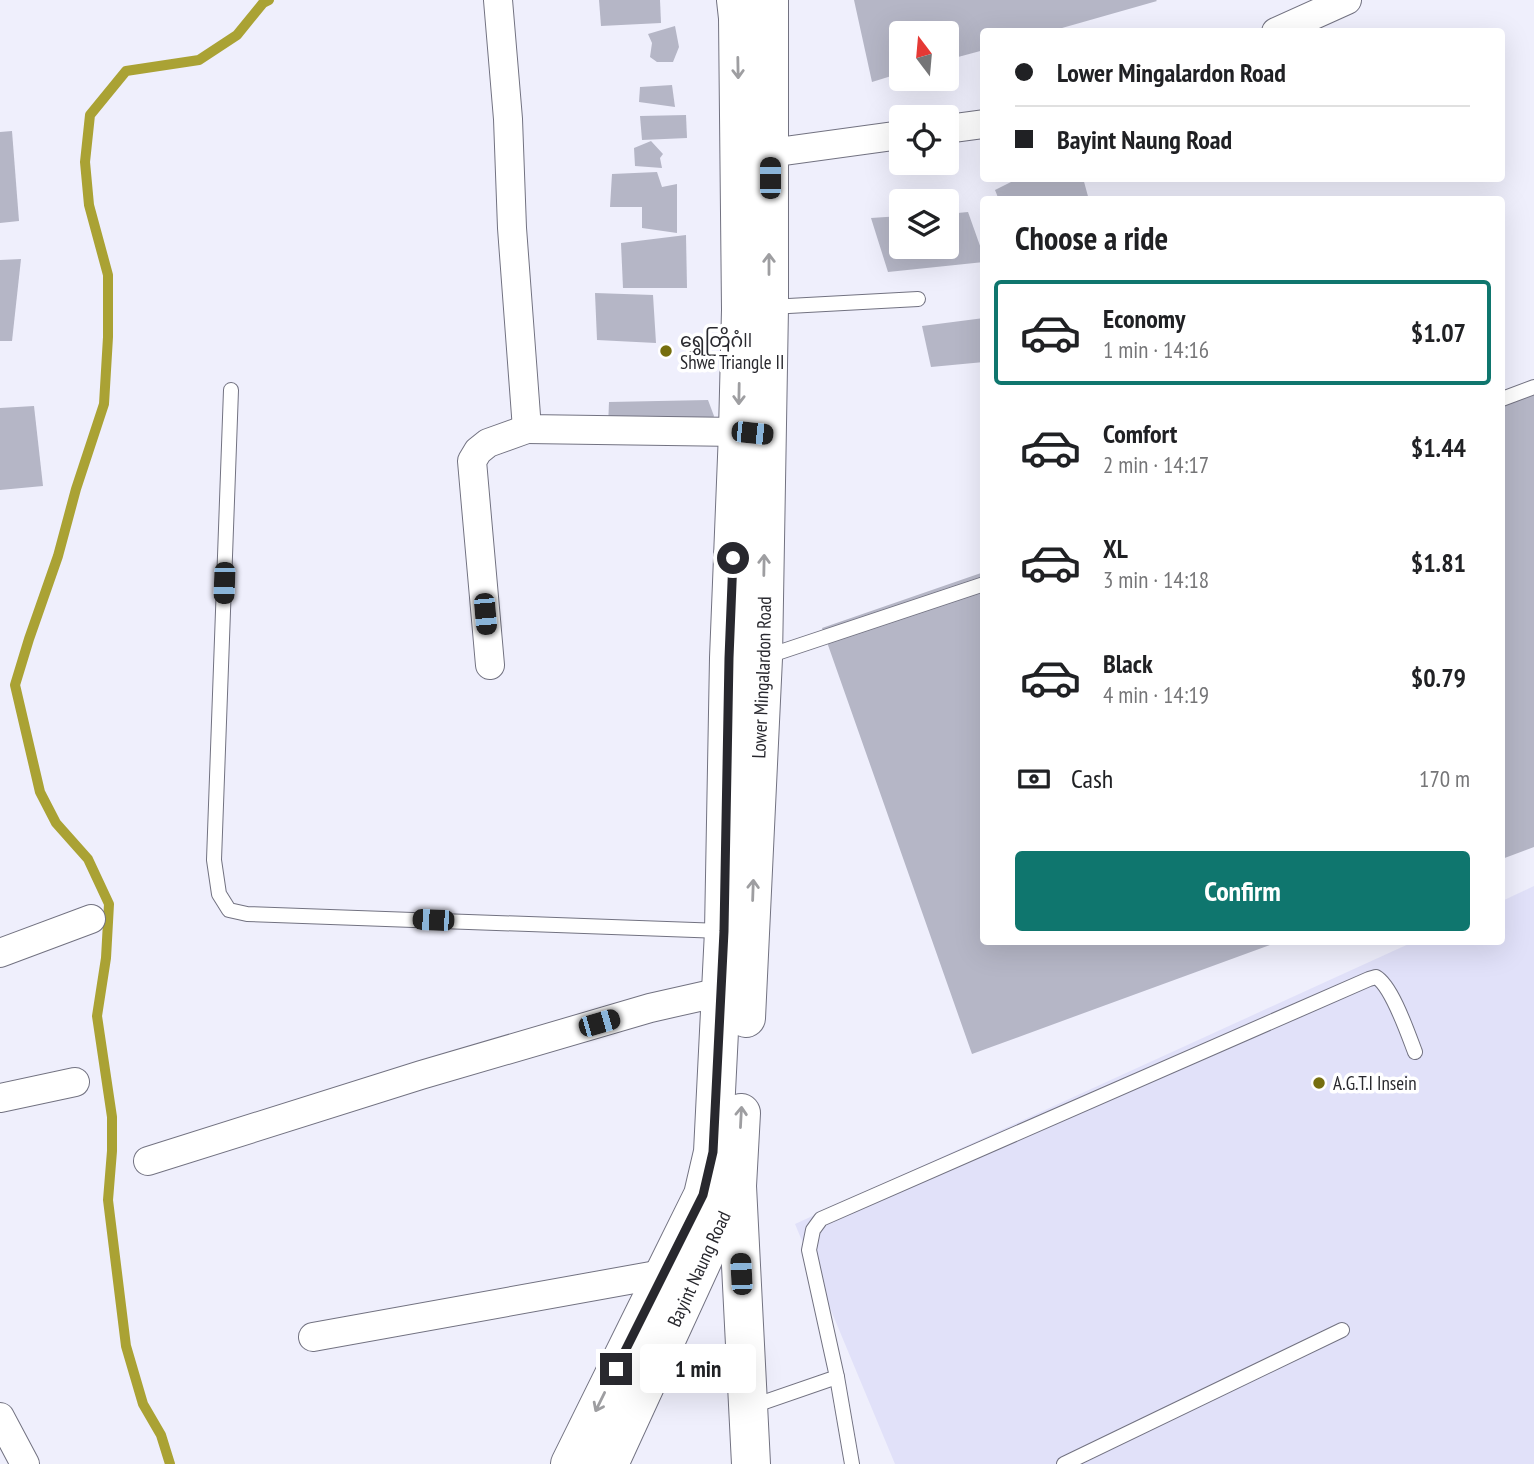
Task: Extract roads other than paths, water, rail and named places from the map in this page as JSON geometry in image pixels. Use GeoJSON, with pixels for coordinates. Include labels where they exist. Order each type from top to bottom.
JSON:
{"type":"FeatureCollection","features":[{"type":"Feature","properties":{"kind":"main road","name":"Lower Mingalardon Road"},"geometry":{"type":"LineString","coordinates":[[736,0],[741,310],[752,433]]}},
{"type":"Feature","properties":{"kind":"main road","name":"Lower Mingalardon Road"},"geometry":{"type":"LineString","coordinates":[[751,1464],[737,1186],[735,992],[752,433],[769,307],[769,0]]}},
{"type":"Feature","properties":{"kind":"main road","name":"Lower Mingalardon Road"},"geometry":{"type":"LineString","coordinates":[[713,1152],[735,992]]}},
{"type":"Feature","properties":{"kind":"main road"},"geometry":{"type":"LineString","coordinates":[[713,1152],[737,1186]]}},
{"type":"Feature","properties":{"kind":"main road","name":"Bayint Naung Road"},"geometry":{"type":"LineString","coordinates":[[570,1464],[703,1195],[713,1152]]}},
{"type":"Feature","properties":{"kind":"main road","name":"Bayint Naung Road"},"geometry":{"type":"LineString","coordinates":[[609,1464],[737,1186]]}},
{"type":"Feature","properties":{"kind":"street"},"geometry":{"type":"LineString","coordinates":[[498,0],[527,429]]}},
{"type":"Feature","properties":{"kind":"street"},"geometry":{"type":"LineString","coordinates":[[1285,28],[1347,0]]}},
{"type":"Feature","properties":{"kind":"street"},"geometry":{"type":"LineString","coordinates":[[959,127],[980,125]]}},
{"type":"Feature","properties":{"kind":"street"},"geometry":{"type":"LineString","coordinates":[[770,153],[889,137]]}},
{"type":"Feature","properties":{"kind":"street"},"geometry":{"type":"LineString","coordinates":[[490,666],[472,461],[478,451],[488,443],[527,429],[752,433]]}},
{"type":"Feature","properties":{"kind":"street"},"geometry":{"type":"LineString","coordinates":[[0,953],[91,919]]}},
{"type":"Feature","properties":{"kind":"street"},"geometry":{"type":"LineString","coordinates":[[148,1161],[446,1067],[650,1008],[735,992]]}},
{"type":"Feature","properties":{"kind":"street"},"geometry":{"type":"LineString","coordinates":[[0,1098],[75,1082]]}},
{"type":"Feature","properties":{"kind":"street"},"geometry":{"type":"LineString","coordinates":[[313,1337],[662,1274]]}},
{"type":"Feature","properties":{"kind":"street"},"geometry":{"type":"LineString","coordinates":[[0,1417],[25,1464]]}},
{"type":"Feature","properties":{"kind":"lane"},"geometry":{"type":"LineString","coordinates":[[769,307],[918,299]]}},
{"type":"Feature","properties":{"kind":"lane"},"geometry":{"type":"LineString","coordinates":[[1505,398],[1534,387]]}},
{"type":"Feature","properties":{"kind":"lane"},"geometry":{"type":"LineString","coordinates":[[231,390],[214,860],[219,894],[229,910],[247,914],[738,929]]}},
{"type":"Feature","properties":{"kind":"lane"},"geometry":{"type":"LineString","coordinates":[[746,658],[980,585]]}},
{"type":"Feature","properties":{"kind":"lane"},"geometry":{"type":"LineString","coordinates":[[852,1464],[837,1377],[809,1250],[813,1230],[821,1219],[1376,977],[1383,982],[1402,1018],[1415,1052]]}},
{"type":"Feature","properties":{"kind":"lane"},"geometry":{"type":"LineString","coordinates":[[1064,1464],[1342,1330]]}},
{"type":"Feature","properties":{"kind":"lane"},"geometry":{"type":"LineString","coordinates":[[749,1407],[837,1377]]}},
{"type":"Feature","properties":{"kind":"waterway"},"geometry":{"type":"LineString","coordinates":[[170,1464],[161,1435],[143,1404],[126,1346],[108,1200],[112,1117],[97,1016],[106,958],[109,904],[88,859],[56,823],[40,792],[15,685],[104,404],[108,275],[89,205],[85,162],[90,115],[126,71],[199,60],[237,35],[263,3],[269,0]]}},
{"type":"Feature","properties":{"kind":"place","name":"ရွှေတြိဂံII Shwe Triangle II"},"geometry":{"type":"Point","coordinates":[666,351]}},
{"type":"Feature","properties":{"kind":"place","name":"A.G.T.I Insein"},"geometry":{"type":"Point","coordinates":[1319,1083]}}]}
